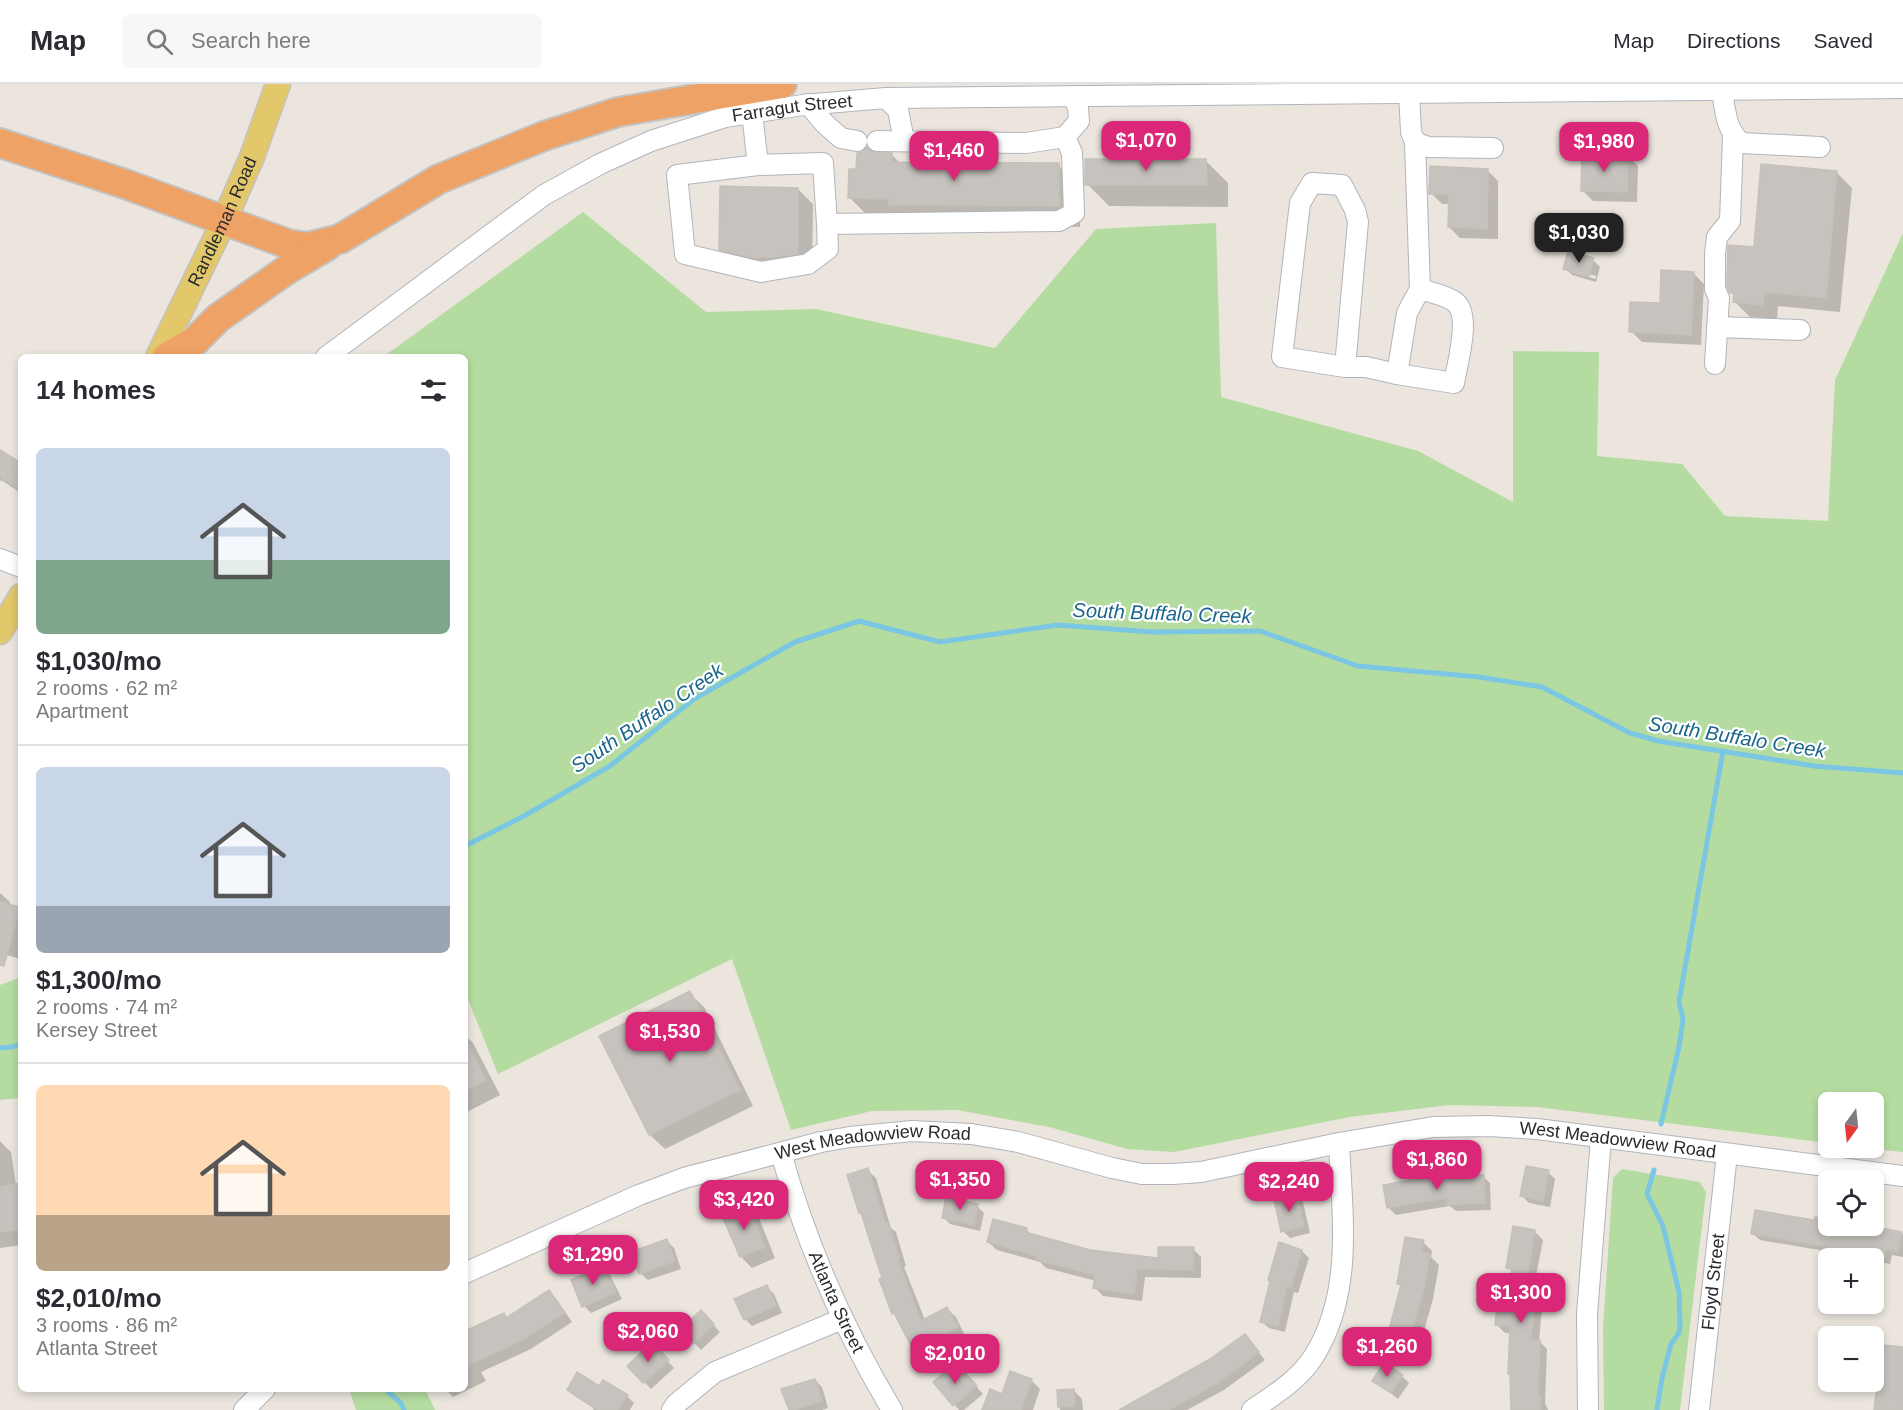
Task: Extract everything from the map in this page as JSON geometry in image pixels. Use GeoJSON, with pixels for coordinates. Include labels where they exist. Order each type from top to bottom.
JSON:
{"type":"FeatureCollection","features":[{"type":"Feature","properties":{"kind":"highway"},"geometry":{"type":"LineString","coordinates":[[172,354],[195,341],[218,318],[288,269],[439,178],[544,136],[618,112],[782,84]]}},
{"type":"Feature","properties":{"kind":"highway"},"geometry":{"type":"LineString","coordinates":[[0,143],[125,184],[288,244],[307,247],[340,239]]}},
{"type":"Feature","properties":{"kind":"main road","name":"Randleman Road"},"geometry":{"type":"LineString","coordinates":[[159,354],[224,221],[252,157],[278,84]]}},
{"type":"Feature","properties":{"kind":"main road"},"geometry":{"type":"LineString","coordinates":[[0,632],[18,601]]}},
{"type":"Feature","properties":{"kind":"street","name":"Farragut Street"},"geometry":{"type":"LineString","coordinates":[[330,354],[544,195],[600,164],[651,141],[725,117],[808,104],[886,98],[1903,88]]}},
{"type":"Feature","properties":{"kind":"street"},"geometry":{"type":"LineString","coordinates":[[1715,364],[1719,298],[1715,289],[1715,254],[1717,237],[1730,221],[1732,136],[1722,90]]}},
{"type":"Feature","properties":{"kind":"street"},"geometry":{"type":"LineString","coordinates":[[1397,374],[1407,313],[1420,289],[1415,142],[1411,132],[1409,93]]}},
{"type":"Feature","properties":{"kind":"street"},"geometry":{"type":"LineString","coordinates":[[877,141],[1026,142],[1065,137],[1079,121],[1078,108],[1073,96]]}},
{"type":"Feature","properties":{"kind":"street"},"geometry":{"type":"LineString","coordinates":[[886,98],[898,110],[904,141]]}},
{"type":"Feature","properties":{"kind":"street"},"geometry":{"type":"LineString","coordinates":[[808,104],[841,138],[857,141]]}},
{"type":"Feature","properties":{"kind":"street"},"geometry":{"type":"LineString","coordinates":[[752,113],[758,165]]}},
{"type":"Feature","properties":{"kind":"street"},"geometry":{"type":"LineString","coordinates":[[1732,136],[1742,143],[1820,147]]}},
{"type":"Feature","properties":{"kind":"street"},"geometry":{"type":"LineString","coordinates":[[827,224],[1059,222],[1074,213],[1072,153],[1065,137]]}},
{"type":"Feature","properties":{"kind":"street"},"geometry":{"type":"LineString","coordinates":[[1415,142],[1428,147],[1493,148]]}},
{"type":"Feature","properties":{"kind":"street"},"geometry":{"type":"LineString","coordinates":[[823,163],[827,224],[828,249],[808,264],[761,272],[685,254],[677,175],[758,165],[823,163]]}},
{"type":"Feature","properties":{"kind":"street"},"geometry":{"type":"LineString","coordinates":[[1345,367],[1358,222],[1355,210],[1342,185],[1312,183],[1300,203],[1282,357],[1345,367],[1366,367],[1454,383],[1464,321],[1461,308],[1455,302],[1420,289]]}},
{"type":"Feature","properties":{"kind":"street"},"geometry":{"type":"LineString","coordinates":[[1718,327],[1800,330]]}},
{"type":"Feature","properties":{"kind":"street"},"geometry":{"type":"LineString","coordinates":[[0,559],[18,566]]}},
{"type":"Feature","properties":{"kind":"street","name":"West Meadowview Road"},"geometry":{"type":"LineString","coordinates":[[468,1272],[646,1192],[684,1178],[821,1142],[860,1135],[912,1131],[947,1131],[1018,1142],[1112,1168],[1142,1173],[1201,1172],[1339,1143],[1434,1127],[1488,1126],[1537,1129],[1903,1176]]}},
{"type":"Feature","properties":{"kind":"street"},"geometry":{"type":"LineString","coordinates":[[1588,1410],[1587,1314],[1601,1138]]}},
{"type":"Feature","properties":{"kind":"street"},"geometry":{"type":"LineString","coordinates":[[1252,1410],[1286,1386],[1314,1356],[1336,1309],[1344,1251],[1339,1143]]}},
{"type":"Feature","properties":{"kind":"street","name":"Atlanta Street"},"geometry":{"type":"LineString","coordinates":[[781,1153],[790,1188],[842,1319],[892,1410]]}},
{"type":"Feature","properties":{"kind":"street","name":"Floyd Street"},"geometry":{"type":"LineString","coordinates":[[1699,1410],[1727,1154]]}},
{"type":"Feature","properties":{"kind":"street"},"geometry":{"type":"LineString","coordinates":[[672,1410],[676,1404],[715,1372],[842,1319]]}},
{"type":"Feature","properties":{"kind":"street"},"geometry":{"type":"LineString","coordinates":[[244,1410],[262,1392]]}},
{"type":"Feature","properties":{"kind":"green space"},"geometry":{"type":"Polygon","coordinates":[[[583,212],[706,312],[816,309],[995,348],[1096,229],[1216,223],[1221,397],[1418,451],[1513,502],[1513,351],[1599,352],[1597,456],[1682,464],[1725,516],[1828,521],[1835,380],[1903,233],[1903,1152],[1884,1150],[1884,1092],[1818,1092],[1818,1142],[1537,1107],[1450,1105],[1350,1117],[1174,1152],[1127,1149],[1049,1127],[957,1110],[872,1111],[791,1130],[732,959],[498,1074],[468,999],[468,354],[387,354],[583,212]]]}},
{"type":"Feature","properties":{"kind":"green space"},"geometry":{"type":"Polygon","coordinates":[[[18,978],[18,1098],[0,1100],[0,985],[18,978]]]}},
{"type":"Feature","properties":{"kind":"green space"},"geometry":{"type":"Polygon","coordinates":[[[1622,1169],[1700,1182],[1706,1192],[1680,1410],[1604,1410],[1603,1328],[1613,1178],[1622,1169]]]}},
{"type":"Feature","properties":{"kind":"green space"},"geometry":{"type":"Polygon","coordinates":[[[350,1392],[426,1392],[435,1410],[356,1410],[350,1392]]]}},
{"type":"Feature","properties":{"kind":"building"},"geometry":{"type":"Polygon","coordinates":[[[867,147],[876,153],[892,153],[892,162],[1059,163],[1059,206],[889,205],[889,199],[848,198],[849,169],[856,169],[857,153],[867,147]]]}},
{"type":"Feature","properties":{"kind":"building"},"geometry":{"type":"Polygon","coordinates":[[[1582,153],[1628,154],[1627,192],[1581,191],[1582,153]]]}},
{"type":"Feature","properties":{"kind":"building"},"geometry":{"type":"Polygon","coordinates":[[[1085,159],[1206,159],[1207,185],[1085,185],[1085,159]]]}},
{"type":"Feature","properties":{"kind":"building"},"geometry":{"type":"Polygon","coordinates":[[[1761,164],[1837,171],[1826,298],[1764,292],[1763,305],[1733,302],[1734,293],[1730,293],[1727,286],[1728,245],[1754,247],[1761,164]]]}},
{"type":"Feature","properties":{"kind":"building"},"geometry":{"type":"Polygon","coordinates":[[[1430,166],[1488,169],[1487,229],[1448,227],[1449,194],[1429,194],[1430,166]]]}},
{"type":"Feature","properties":{"kind":"building"},"geometry":{"type":"Polygon","coordinates":[[[720,186],[798,188],[798,254],[750,257],[719,250],[720,186]]]}},
{"type":"Feature","properties":{"kind":"building"},"geometry":{"type":"Polygon","coordinates":[[[1568,251],[1594,258],[1589,276],[1563,269],[1568,251]]]}},
{"type":"Feature","properties":{"kind":"building"},"geometry":{"type":"Polygon","coordinates":[[[1661,270],[1694,272],[1691,335],[1629,332],[1630,302],[1660,303],[1661,270]]]}},
{"type":"Feature","properties":{"kind":"building"},"geometry":{"type":"Polygon","coordinates":[[[0,450],[18,461],[18,488],[0,477],[0,450]]]}},
{"type":"Feature","properties":{"kind":"building"},"geometry":{"type":"Polygon","coordinates":[[[0,902],[18,906],[18,914],[4,966],[0,965],[0,902]]]}},
{"type":"Feature","properties":{"kind":"building"},"geometry":{"type":"Polygon","coordinates":[[[690,991],[740,1090],[649,1135],[599,1036],[690,991]]]}},
{"type":"Feature","properties":{"kind":"building"},"geometry":{"type":"Polygon","coordinates":[[[468,1045],[486,1080],[468,1089],[468,1045]]]}},
{"type":"Feature","properties":{"kind":"building"},"geometry":{"type":"Polygon","coordinates":[[[1526,1166],[1549,1170],[1543,1201],[1520,1196],[1526,1166]]]}},
{"type":"Feature","properties":{"kind":"building"},"geometry":{"type":"Polygon","coordinates":[[[868,1168],[885,1223],[888,1222],[899,1258],[897,1258],[921,1321],[947,1307],[958,1327],[937,1338],[942,1349],[919,1361],[894,1313],[892,1314],[847,1175],[868,1168]]]}},
{"type":"Feature","properties":{"kind":"building"},"geometry":{"type":"Polygon","coordinates":[[[1484,1175],[1485,1203],[1447,1205],[1447,1198],[1387,1208],[1383,1185],[1427,1177],[1484,1175]]]}},
{"type":"Feature","properties":{"kind":"building"},"geometry":{"type":"Polygon","coordinates":[[[18,1184],[18,1229],[0,1232],[0,1187],[18,1184]]]}},
{"type":"Feature","properties":{"kind":"building"},"geometry":{"type":"Polygon","coordinates":[[[1296,1193],[1304,1226],[1281,1232],[1274,1199],[1296,1193]]]}},
{"type":"Feature","properties":{"kind":"building"},"geometry":{"type":"Polygon","coordinates":[[[946,1197],[978,1204],[974,1225],[942,1218],[946,1197]]]}},
{"type":"Feature","properties":{"kind":"building"},"geometry":{"type":"Polygon","coordinates":[[[748,1206],[765,1247],[740,1257],[722,1216],[748,1206]]]}},
{"type":"Feature","properties":{"kind":"building"},"geometry":{"type":"Polygon","coordinates":[[[1755,1210],[1814,1220],[1815,1217],[1818,1217],[1818,1236],[1884,1236],[1884,1228],[1902,1232],[1898,1252],[1886,1249],[1884,1258],[1884,1248],[1830,1248],[1751,1234],[1755,1210]]]}},
{"type":"Feature","properties":{"kind":"building"},"geometry":{"type":"Polygon","coordinates":[[[993,1219],[1027,1228],[1025,1232],[1090,1250],[1158,1258],[1158,1247],[1194,1247],[1193,1270],[1137,1269],[1134,1294],[1093,1288],[1095,1275],[1036,1260],[1037,1256],[987,1242],[993,1219]]]}},
{"type":"Feature","properties":{"kind":"building"},"geometry":{"type":"Polygon","coordinates":[[[1513,1226],[1535,1230],[1526,1285],[1536,1286],[1531,1339],[1540,1340],[1538,1396],[1540,1396],[1540,1410],[1511,1410],[1510,1374],[1508,1374],[1510,1326],[1495,1325],[1498,1297],[1509,1298],[1512,1269],[1506,1268],[1513,1226]]]}},
{"type":"Feature","properties":{"kind":"building"},"geometry":{"type":"Polygon","coordinates":[[[1405,1237],[1424,1240],[1421,1252],[1430,1254],[1424,1289],[1408,1343],[1387,1337],[1401,1285],[1397,1284],[1405,1237]]]}},
{"type":"Feature","properties":{"kind":"building"},"geometry":{"type":"Polygon","coordinates":[[[667,1239],[675,1261],[639,1274],[631,1252],[667,1239]]]}},
{"type":"Feature","properties":{"kind":"building"},"geometry":{"type":"Polygon","coordinates":[[[1279,1242],[1302,1250],[1291,1287],[1287,1286],[1278,1326],[1260,1322],[1270,1281],[1268,1280],[1279,1242]]]}},
{"type":"Feature","properties":{"kind":"building"},"geometry":{"type":"Polygon","coordinates":[[[604,1266],[616,1292],[582,1307],[571,1280],[604,1266]]]}},
{"type":"Feature","properties":{"kind":"building"},"geometry":{"type":"Polygon","coordinates":[[[767,1285],[776,1305],[744,1320],[734,1299],[767,1285]]]}},
{"type":"Feature","properties":{"kind":"building"},"geometry":{"type":"Polygon","coordinates":[[[549,1290],[564,1313],[522,1340],[468,1366],[468,1330],[504,1313],[506,1318],[549,1290]]]}},
{"type":"Feature","properties":{"kind":"building"},"geometry":{"type":"Polygon","coordinates":[[[701,1310],[714,1324],[693,1344],[679,1330],[701,1310]]]}},
{"type":"Feature","properties":{"kind":"building"},"geometry":{"type":"Polygon","coordinates":[[[1245,1334],[1259,1352],[1217,1383],[1169,1410],[1119,1410],[1210,1359],[1245,1334]]]}},
{"type":"Feature","properties":{"kind":"building"},"geometry":{"type":"Polygon","coordinates":[[[652,1342],[669,1360],[643,1383],[627,1366],[652,1342]]]}},
{"type":"Feature","properties":{"kind":"building"},"geometry":{"type":"Polygon","coordinates":[[[1884,1345],[1903,1347],[1903,1410],[1874,1410],[1876,1392],[1884,1392],[1884,1345]]]}},
{"type":"Feature","properties":{"kind":"building"},"geometry":{"type":"Polygon","coordinates":[[[1384,1362],[1403,1375],[1391,1393],[1372,1381],[1384,1362]]]}},
{"type":"Feature","properties":{"kind":"building"},"geometry":{"type":"Polygon","coordinates":[[[960,1367],[977,1386],[953,1406],[933,1382],[947,1370],[951,1375],[960,1367]]]}},
{"type":"Feature","properties":{"kind":"building"},"geometry":{"type":"Polygon","coordinates":[[[1010,1371],[1032,1379],[1021,1410],[982,1410],[990,1389],[1002,1394],[1010,1371]]]}},
{"type":"Feature","properties":{"kind":"building"},"geometry":{"type":"Polygon","coordinates":[[[577,1372],[599,1386],[603,1380],[628,1395],[618,1410],[598,1410],[567,1390],[577,1372]]]}},
{"type":"Feature","properties":{"kind":"building"},"geometry":{"type":"Polygon","coordinates":[[[815,1379],[822,1401],[789,1410],[781,1389],[815,1379]]]}},
{"type":"Feature","properties":{"kind":"building"},"geometry":{"type":"Polygon","coordinates":[[[1074,1389],[1075,1406],[1058,1407],[1057,1390],[1074,1389]]]}},
{"type":"Feature","properties":{"kind":"waterway","name":"South Buffalo Creek"},"geometry":{"type":"LineString","coordinates":[[468,844],[524,816],[610,766],[694,699],[795,642],[859,621],[940,642],[1058,625],[1152,632],[1260,631],[1358,666],[1479,677],[1542,687],[1630,733],[1658,741],[1814,766],[1903,773]]}},
{"type":"Feature","properties":{"kind":"waterway"},"geometry":{"type":"LineString","coordinates":[[1661,1124],[1679,1047],[1683,1019],[1679,1002],[1723,751]]}},
{"type":"Feature","properties":{"kind":"waterway","name":"South Buffalo Creek"},"geometry":{"type":"LineString","coordinates":[[0,1048],[18,1045]]}},
{"type":"Feature","properties":{"kind":"waterway"},"geometry":{"type":"LineString","coordinates":[[1654,1170],[1647,1194],[1663,1226],[1679,1292],[1680,1326],[1679,1333],[1671,1344],[1657,1410]]}},
{"type":"Feature","properties":{"kind":"waterway"},"geometry":{"type":"LineString","coordinates":[[388,1392],[401,1403],[404,1410]]}},
{"type":"Feature","properties":{"kind":"tunnel"},"geometry":{"type":"LineString","coordinates":[[12,484],[18,473]]}}]}
